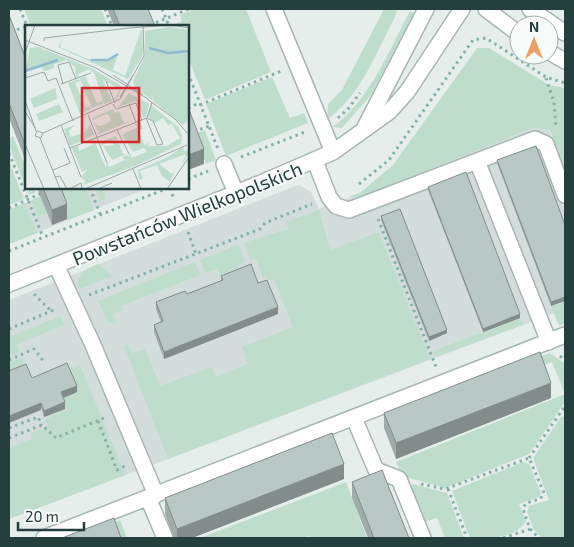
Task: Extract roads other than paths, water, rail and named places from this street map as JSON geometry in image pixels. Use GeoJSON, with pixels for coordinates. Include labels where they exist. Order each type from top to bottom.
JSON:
{"type":"FeatureCollection","features":[{"type":"Feature","properties":{"kind":"street"},"geometry":{"type":"LineString","coordinates":[[274,9],[333,152]]}},
{"type":"Feature","properties":{"kind":"street","name":"Powstańców Wielkopolskich"},"geometry":{"type":"LineString","coordinates":[[361,133],[426,9]]}},
{"type":"Feature","properties":{"kind":"street","name":"Powstańców Wielkopolskich"},"geometry":{"type":"LineString","coordinates":[[13,282],[315,161],[333,152],[389,112],[407,92],[462,9]]}},
{"type":"Feature","properties":{"kind":"street"},"geometry":{"type":"LineString","coordinates":[[486,9],[509,26]]}},
{"type":"Feature","properties":{"kind":"street"},"geometry":{"type":"LineString","coordinates":[[530,9],[565,32]]}},
{"type":"Feature","properties":{"kind":"street"},"geometry":{"type":"LineString","coordinates":[[315,161],[329,197],[336,206],[349,210],[535,139],[546,144],[565,195]]}},
{"type":"Feature","properties":{"kind":"street"},"geometry":{"type":"LineString","coordinates":[[477,161],[550,342]]}},
{"type":"Feature","properties":{"kind":"street"},"geometry":{"type":"LineString","coordinates":[[224,164],[236,193]]}},
{"type":"Feature","properties":{"kind":"street"},"geometry":{"type":"LineString","coordinates":[[56,265],[93,345],[152,496],[165,538]]}},
{"type":"Feature","properties":{"kind":"street"},"geometry":{"type":"LineString","coordinates":[[44,538],[565,335]]}},
{"type":"Feature","properties":{"kind":"street"},"geometry":{"type":"LineString","coordinates":[[354,418],[376,470],[399,479],[423,538]]}}]}
